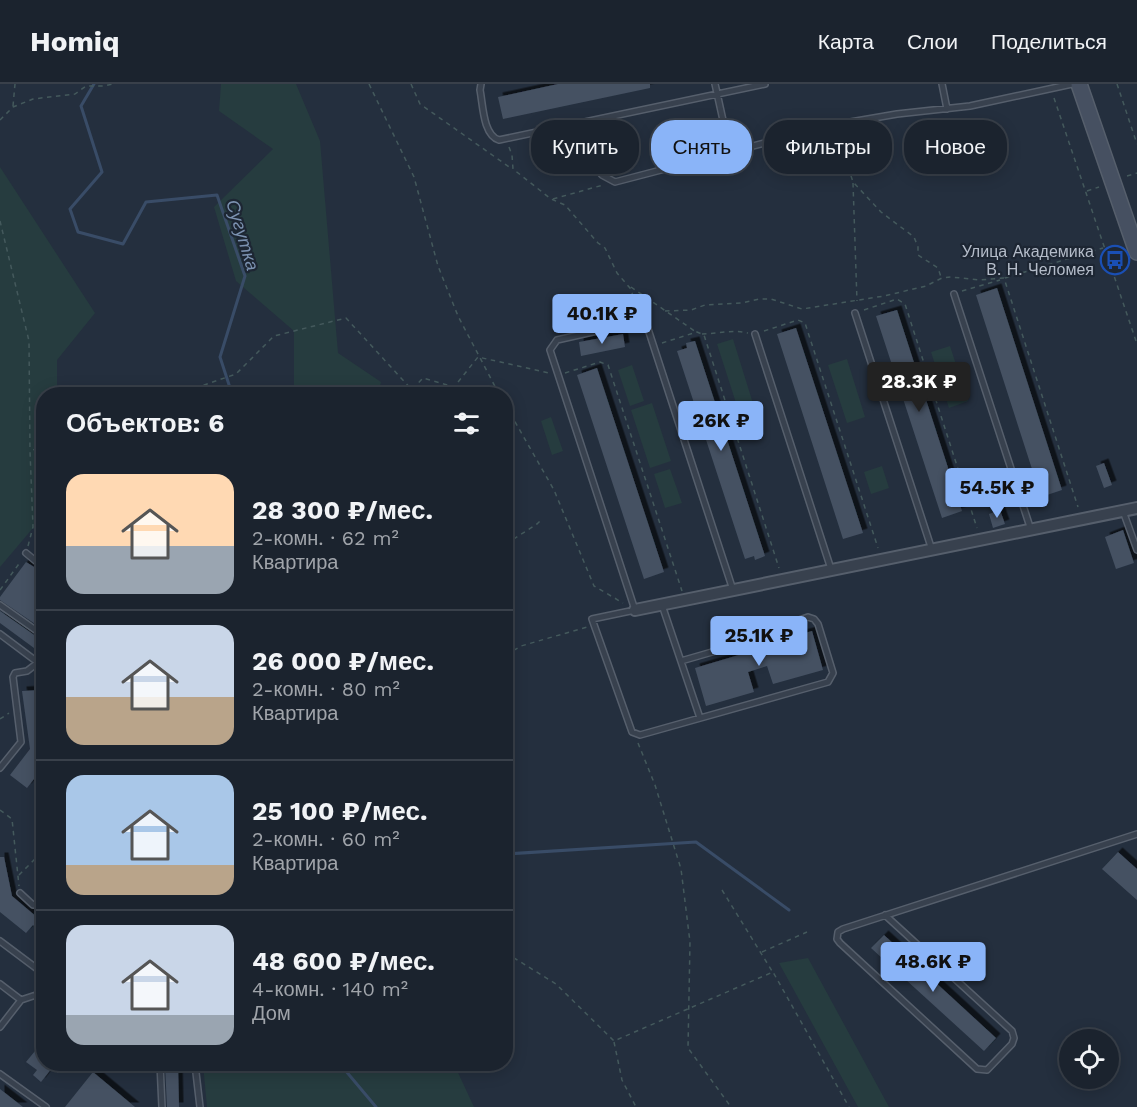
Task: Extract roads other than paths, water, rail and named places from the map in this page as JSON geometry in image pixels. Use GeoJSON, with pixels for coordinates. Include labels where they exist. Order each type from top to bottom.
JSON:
{"type":"FeatureCollection","features":[{"type":"Feature","properties":{"kind":"main road"},"geometry":{"type":"LineString","coordinates":[[1079,84],[1137,252]]}},
{"type":"Feature","properties":{"kind":"main road"},"geometry":{"type":"LineString","coordinates":[[1090,84],[1137,224]]}},
{"type":"Feature","properties":{"kind":"street"},"geometry":{"type":"LineString","coordinates":[[635,610],[1137,508]]}},
{"type":"Feature","properties":{"kind":"lane"},"geometry":{"type":"LineString","coordinates":[[715,84],[723,120]]}},
{"type":"Feature","properties":{"kind":"lane"},"geometry":{"type":"LineString","coordinates":[[596,120],[765,84]]}},
{"type":"Feature","properties":{"kind":"lane"},"geometry":{"type":"LineString","coordinates":[[947,109],[942,85],[950,84]]}},
{"type":"Feature","properties":{"kind":"lane"},"geometry":{"type":"LineString","coordinates":[[752,146],[833,125],[897,114],[970,106],[1072,84]]}},
{"type":"Feature","properties":{"kind":"lane"},"geometry":{"type":"LineString","coordinates":[[480,86],[489,134],[495,139],[506,139],[531,134]]}},
{"type":"Feature","properties":{"kind":"lane"},"geometry":{"type":"LineString","coordinates":[[601,174],[615,182],[651,173]]}},
{"type":"Feature","properties":{"kind":"lane"},"geometry":{"type":"LineString","coordinates":[[954,294],[1031,530]]}},
{"type":"Feature","properties":{"kind":"lane"},"geometry":{"type":"LineString","coordinates":[[855,313],[932,550]]}},
{"type":"Feature","properties":{"kind":"lane"},"geometry":{"type":"LineString","coordinates":[[681,661],[719,650],[741,631],[760,624],[784,625],[812,618],[816,621],[833,670],[828,682],[640,735],[634,734],[592,619],[635,610],[550,350],[557,340],[634,323],[645,325],[733,590]]}},
{"type":"Feature","properties":{"kind":"lane"},"geometry":{"type":"LineString","coordinates":[[755,334],[831,570]]}},
{"type":"Feature","properties":{"kind":"lane"},"geometry":{"type":"LineString","coordinates":[[1123,511],[1137,550]]}},
{"type":"Feature","properties":{"kind":"lane"},"geometry":{"type":"LineString","coordinates":[[26,553],[36,561]]}},
{"type":"Feature","properties":{"kind":"lane"},"geometry":{"type":"LineString","coordinates":[[0,605],[36,630]]}},
{"type":"Feature","properties":{"kind":"lane"},"geometry":{"type":"LineString","coordinates":[[662,605],[700,718]]}},
{"type":"Feature","properties":{"kind":"lane"},"geometry":{"type":"LineString","coordinates":[[0,634],[36,659]]}},
{"type":"Feature","properties":{"kind":"lane"},"geometry":{"type":"LineString","coordinates":[[0,768],[21,742],[13,677],[15,673],[36,666]]}},
{"type":"Feature","properties":{"kind":"lane"},"geometry":{"type":"LineString","coordinates":[[885,915],[1012,1031],[1014,1038],[1012,1044],[987,1070],[977,1069],[837,939],[838,932],[885,915],[1137,834]]}},
{"type":"Feature","properties":{"kind":"lane"},"geometry":{"type":"LineString","coordinates":[[20,893],[33,905],[36,904]]}},
{"type":"Feature","properties":{"kind":"lane"},"geometry":{"type":"LineString","coordinates":[[0,941],[36,968]]}},
{"type":"Feature","properties":{"kind":"lane"},"geometry":{"type":"LineString","coordinates":[[0,984],[21,1000]]}},
{"type":"Feature","properties":{"kind":"lane"},"geometry":{"type":"LineString","coordinates":[[0,1027],[21,1000],[36,995]]}},
{"type":"Feature","properties":{"kind":"lane"},"geometry":{"type":"LineString","coordinates":[[160,1071],[162,1107]]}},
{"type":"Feature","properties":{"kind":"lane"},"geometry":{"type":"LineString","coordinates":[[196,1071],[200,1107]]}},
{"type":"Feature","properties":{"kind":"lane"},"geometry":{"type":"LineString","coordinates":[[0,1074],[46,1107]]}},
{"type":"Feature","properties":{"kind":"waterway","name":"Сугутка"},"geometry":{"type":"LineString","coordinates":[[94,84],[81,106],[102,172],[70,209],[78,232],[123,244],[146,202],[217,195],[245,276],[220,357],[230,387]]}},
{"type":"Feature","properties":{"kind":"waterway"},"geometry":{"type":"LineString","coordinates":[[513,854],[696,842],[789,910]]}},
{"type":"Feature","properties":{"kind":"waterway","name":"Сугутка"},"geometry":{"type":"LineString","coordinates":[[346,1071],[376,1107]]}},
{"type":"Feature","properties":{"kind":"place","name":"Улица Академика В. Н. Челомея"},"geometry":{"type":"Point","coordinates":[1115,260]}}]}
